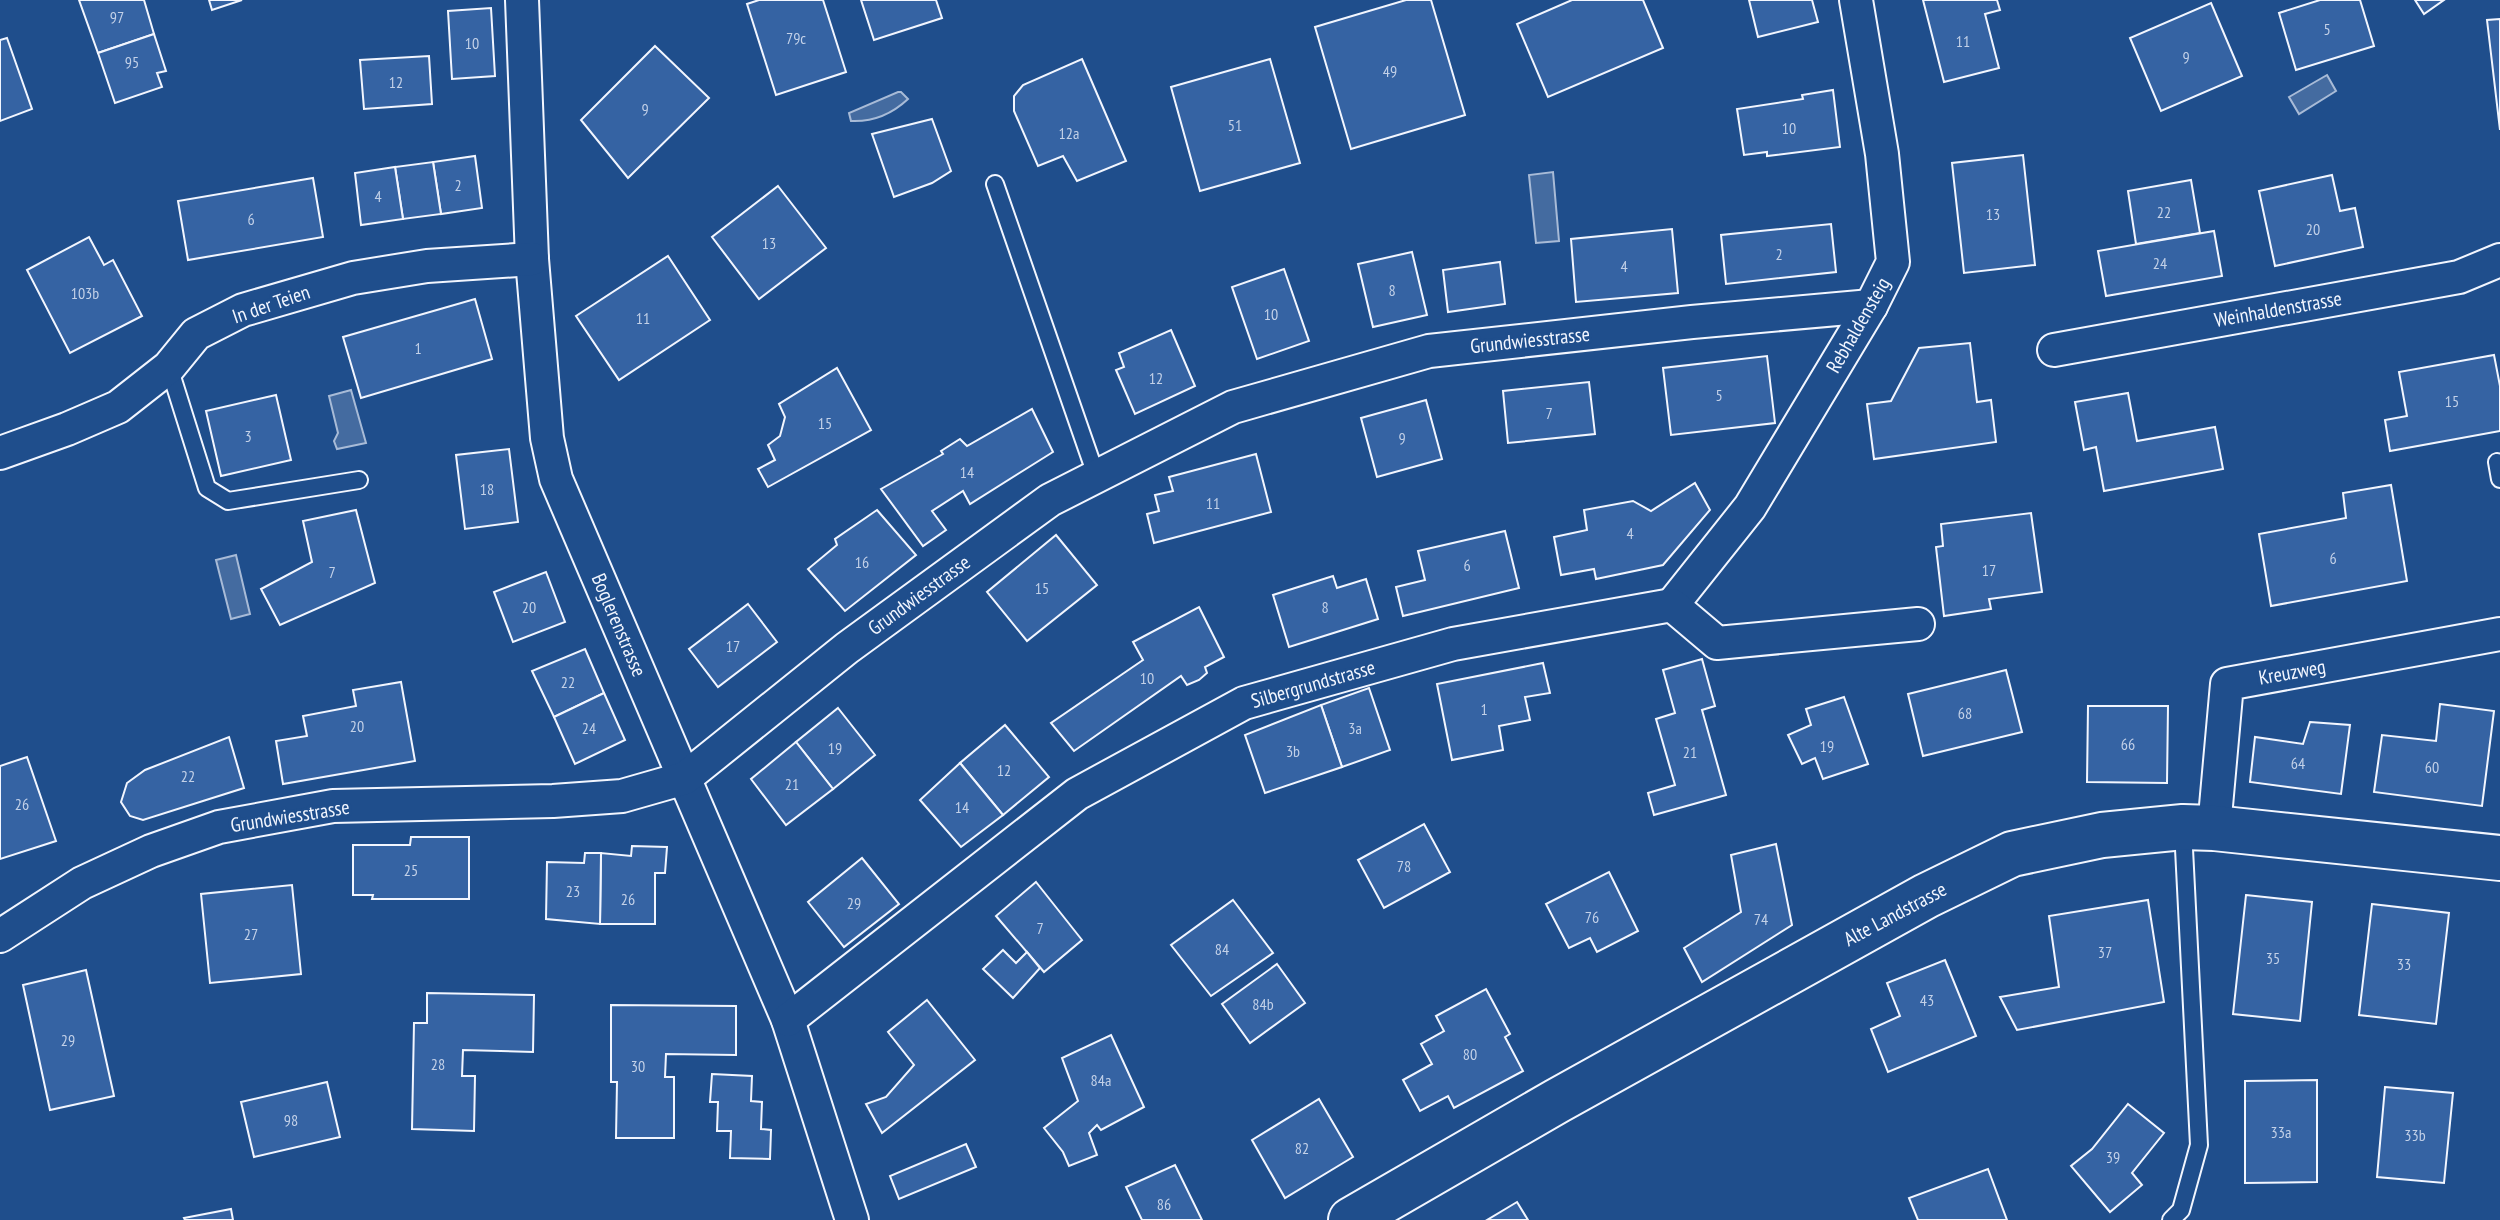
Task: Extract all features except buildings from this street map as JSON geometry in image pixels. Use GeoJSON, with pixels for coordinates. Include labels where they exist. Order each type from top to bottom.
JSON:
{"type":"FeatureCollection","features":[{"type":"Feature","properties":{"kind":"main road","name":"Alte Landstrasse"},"geometry":{"type":"LineString","coordinates":[[1351,1220],[1557,1101],[1914,903],[2012,854],[2102,835],[2199,828],[2500,858]]}},
{"type":"Feature","properties":{"kind":"street","name":"Boglerenstrasse"},"geometry":{"type":"LineString","coordinates":[[522,0],[532,259],[547,438],[556,479],[788,1020],[852,1220]]}},
{"type":"Feature","properties":{"kind":"street","name":"Rebhaldensteig"},"geometry":{"type":"LineString","coordinates":[[1672,605],[1750,507],[1871,306],[1893,262],[1882,154],[1856,0]]}},
{"type":"Feature","properties":{"kind":"street","name":"In der Teien"},"geometry":{"type":"LineString","coordinates":[[0,453],[118,407],[169,367],[196,334],[243,310],[353,278],[427,266],[532,259]]}},
{"type":"Feature","properties":{"kind":"street","name":"Weinhaldenstrasse"},"geometry":{"type":"LineString","coordinates":[[2054,350],[2459,277],[2500,260]]}},
{"type":"Feature","properties":{"kind":"street","name":"Grundwiesstrasse"},"geometry":{"type":"LineString","coordinates":[[0,936],[82,883],[151,851],[219,827],[333,806],[553,801],[622,796],[685,778],[860,638],[1050,500],[1233,407],[1429,351],[1736,317],[1871,306]]}},
{"type":"Feature","properties":{"kind":"street"},"geometry":{"type":"LineString","coordinates":[[1672,605],[1717,643],[1918,624]]}},
{"type":"Feature","properties":{"kind":"street","name":"Silbergrundstrasse"},"geometry":{"type":"LineString","coordinates":[[788,1020],[1077,794],[1244,703],[1453,644],[1672,605]]}},
{"type":"Feature","properties":{"kind":"street","name":"Kreuzweg"},"geometry":{"type":"LineString","coordinates":[[2199,828],[2227,684],[2500,634]]}},
{"type":"Feature","properties":{"kind":"lane"},"geometry":{"type":"LineString","coordinates":[[995,184],[1096,475]]}},
{"type":"Feature","properties":{"kind":"lane"},"geometry":{"type":"LineString","coordinates":[[169,367],[207,488],[228,501],[359,480]]}},
{"type":"Feature","properties":{"kind":"lane"},"geometry":{"type":"LineString","coordinates":[[2171,1220],[2181,1210],[2199,1145],[2199,828]]}},
{"type":"Feature","properties":{"kind":"water"},"geometry":{"type":"Polygon","coordinates":[[[2327,75],[2336,91],[2299,114],[2289,97],[2327,75]]]}},
{"type":"Feature","properties":{"kind":"water"},"geometry":{"type":"Polygon","coordinates":[[[898,92],[908,99],[895,109],[882,116],[851,121],[849,113],[898,92]]]}},
{"type":"Feature","properties":{"kind":"water"},"geometry":{"type":"Polygon","coordinates":[[[1553,172],[1559,241],[1536,243],[1529,175],[1553,172]]]}},
{"type":"Feature","properties":{"kind":"water"},"geometry":{"type":"Polygon","coordinates":[[[351,390],[366,443],[337,449],[334,441],[338,433],[329,396],[351,390]]]}},
{"type":"Feature","properties":{"kind":"water"},"geometry":{"type":"Polygon","coordinates":[[[236,555],[250,614],[231,619],[216,560],[236,555]]]}}]}
